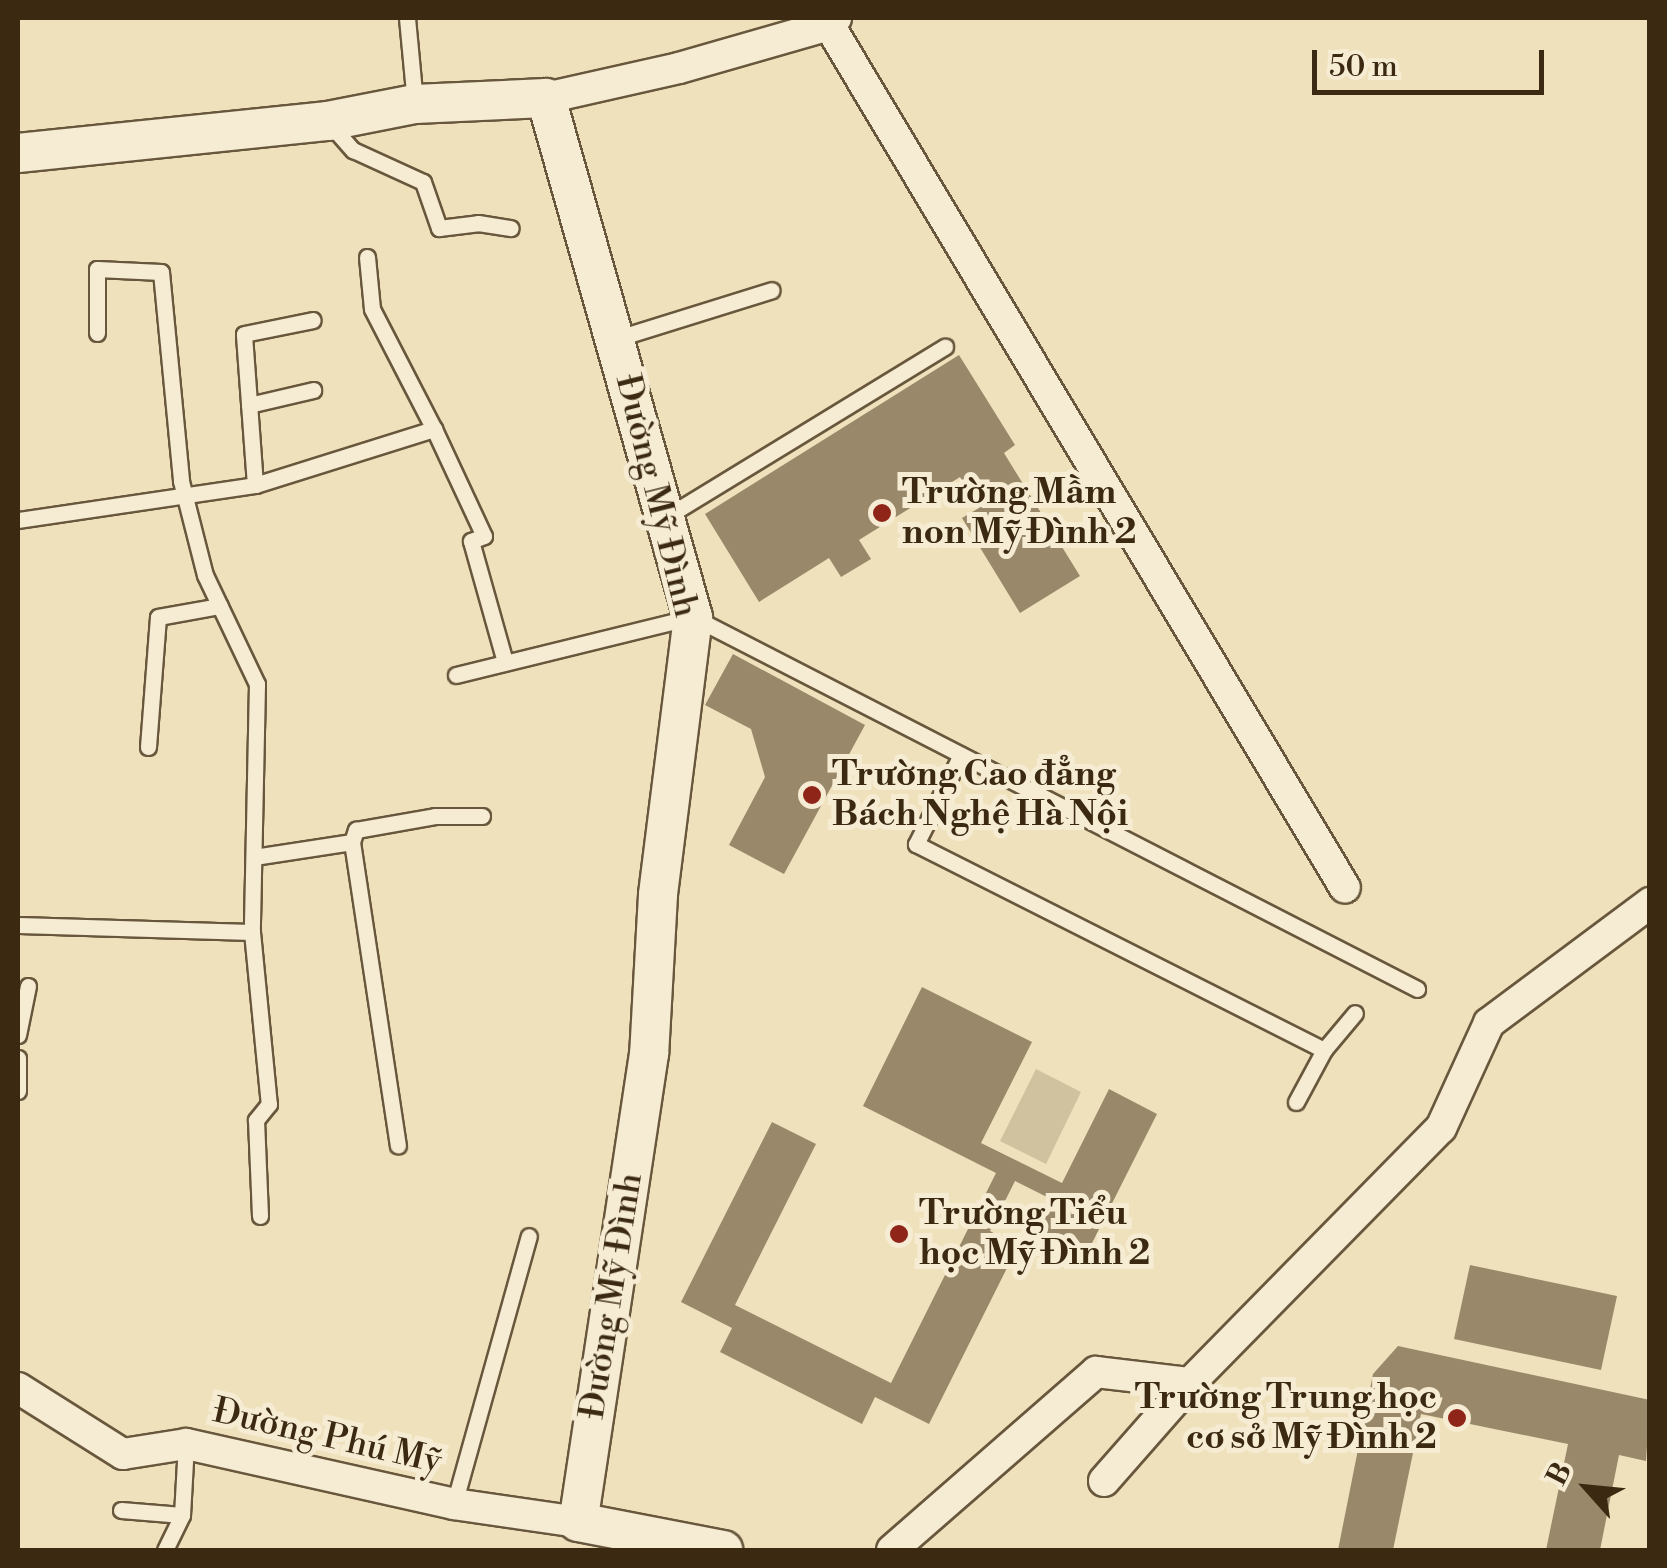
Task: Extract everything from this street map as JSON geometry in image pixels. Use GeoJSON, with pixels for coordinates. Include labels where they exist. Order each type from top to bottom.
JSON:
{"type":"FeatureCollection","features":[{"type":"Feature","properties":{"kind":"street"},"geometry":{"type":"LineString","coordinates":[[18,154],[328,121],[415,104],[546,98],[828,20],[1345,888]]}},
{"type":"Feature","properties":{"kind":"street","name":"Đường Mỹ Đình"},"geometry":{"type":"LineString","coordinates":[[546,98],[693,618],[658,895],[649,1054],[578,1522]]}},
{"type":"Feature","properties":{"kind":"street"},"geometry":{"type":"LineString","coordinates":[[1104,1481],[1190,1383],[1442,1128],[1489,1023],[1650,903]]}},
{"type":"Feature","properties":{"kind":"street"},"geometry":{"type":"LineString","coordinates":[[892,1550],[1096,1372],[1190,1383]]}},
{"type":"Feature","properties":{"kind":"street","name":"Đường Phú Mỹ"},"geometry":{"type":"LineString","coordinates":[[18,1388],[122,1454],[186,1444],[454,1504],[578,1522]]}},
{"type":"Feature","properties":{"kind":"street"},"geometry":{"type":"LineString","coordinates":[[578,1522],[618,1542],[723,1550]]}},
{"type":"Feature","properties":{"kind":"lane"},"geometry":{"type":"LineString","coordinates":[[407,18],[415,104]]}},
{"type":"Feature","properties":{"kind":"lane"},"geometry":{"type":"LineString","coordinates":[[328,121],[353,150],[423,182],[438,228],[478,223],[511,228]]}},
{"type":"Feature","properties":{"kind":"lane"},"geometry":{"type":"LineString","coordinates":[[366,257],[372,308],[484,536],[472,541],[505,662]]}},
{"type":"Feature","properties":{"kind":"lane"},"geometry":{"type":"LineString","coordinates":[[97,333],[97,270],[152,267],[161,272],[184,496],[220,606],[257,684],[252,932],[269,1104],[256,1120],[260,1216]]}},
{"type":"Feature","properties":{"kind":"lane"},"geometry":{"type":"LineString","coordinates":[[614,339],[772,290]]}},
{"type":"Feature","properties":{"kind":"lane"},"geometry":{"type":"LineString","coordinates":[[255,484],[244,334],[313,320]]}},
{"type":"Feature","properties":{"kind":"lane"},"geometry":{"type":"LineString","coordinates":[[666,518],[945,348]]}},
{"type":"Feature","properties":{"kind":"lane"},"geometry":{"type":"LineString","coordinates":[[249,406],[313,390]]}},
{"type":"Feature","properties":{"kind":"lane"},"geometry":{"type":"LineString","coordinates":[[18,520],[255,484],[434,430]]}},
{"type":"Feature","properties":{"kind":"lane"},"geometry":{"type":"LineString","coordinates":[[148,747],[158,617],[220,606]]}},
{"type":"Feature","properties":{"kind":"lane"},"geometry":{"type":"LineString","coordinates":[[456,675],[693,618],[1418,989]]}},
{"type":"Feature","properties":{"kind":"lane"},"geometry":{"type":"LineString","coordinates":[[961,755],[916,844],[1324,1050]]}},
{"type":"Feature","properties":{"kind":"lane"},"geometry":{"type":"LineString","coordinates":[[398,1146],[352,842],[356,830],[435,816],[482,816]]}},
{"type":"Feature","properties":{"kind":"lane"},"geometry":{"type":"LineString","coordinates":[[254,858],[352,842]]}},
{"type":"Feature","properties":{"kind":"lane"},"geometry":{"type":"LineString","coordinates":[[18,925],[252,932]]}},
{"type":"Feature","properties":{"kind":"lane"},"geometry":{"type":"LineString","coordinates":[[18,1034],[28,986]]}},
{"type":"Feature","properties":{"kind":"lane"},"geometry":{"type":"LineString","coordinates":[[1296,1102],[1324,1050],[1355,1013]]}},
{"type":"Feature","properties":{"kind":"lane"},"geometry":{"type":"LineString","coordinates":[[18,1058],[18,1092]]}},
{"type":"Feature","properties":{"kind":"lane"},"geometry":{"type":"LineString","coordinates":[[454,1504],[530,1236]]}},
{"type":"Feature","properties":{"kind":"lane"},"geometry":{"type":"LineString","coordinates":[[165,1550],[182,1515],[186,1444]]}},
{"type":"Feature","properties":{"kind":"lane"},"geometry":{"type":"LineString","coordinates":[[121,1510],[182,1515]]}},
{"type":"Feature","properties":{"kind":"shaded area"},"geometry":{"type":"Polygon","coordinates":[[[1036,1069],[1081,1092],[1046,1164],[1000,1141],[1036,1069]]]}},
{"type":"Feature","properties":{"kind":"building"},"geometry":{"type":"Polygon","coordinates":[[[959,355],[1015,445],[1004,453],[1080,576],[1020,613],[962,518],[979,508],[960,477],[859,540],[871,559],[841,577],[829,558],[759,602],[705,514],[959,355]]]}},
{"type":"Feature","properties":{"kind":"building"},"geometry":{"type":"Polygon","coordinates":[[[733,654],[865,725],[784,874],[729,845],[765,777],[751,729],[705,705],[733,654]]]}},
{"type":"Feature","properties":{"kind":"building"},"geometry":{"type":"Polygon","coordinates":[[[922,987],[1032,1042],[981,1143],[1062,1183],[1109,1089],[1157,1114],[1081,1265],[1033,1241],[1053,1200],[1015,1181],[990,1231],[1018,1246],[929,1424],[875,1397],[862,1424],[720,1352],[732,1328],[681,1302],[772,1122],[816,1144],[735,1305],[891,1383],[996,1173],[863,1106],[922,987]]]}},
{"type":"Feature","properties":{"kind":"building"},"geometry":{"type":"Polygon","coordinates":[[[1470,1265],[1617,1296],[1601,1370],[1454,1339],[1470,1265]]]}},
{"type":"Feature","properties":{"kind":"building"},"geometry":{"type":"Polygon","coordinates":[[[1398,1346],[1650,1400],[1646,1461],[1619,1455],[1600,1550],[1546,1550],[1568,1444],[1421,1414],[1393,1550],[1338,1550],[1373,1374],[1398,1346]]]}},
{"type":"Feature","properties":{"kind":"place","name":"Trường Mầm non Mỹ Đình 2"},"geometry":{"type":"Point","coordinates":[882,513]}},
{"type":"Feature","properties":{"kind":"place","name":"Trường Cao đẳng Bách Nghệ Hà Nội"},"geometry":{"type":"Point","coordinates":[812,795]}},
{"type":"Feature","properties":{"kind":"place","name":"Trường Tiểu học Mỹ Đình 2"},"geometry":{"type":"Point","coordinates":[899,1234]}},
{"type":"Feature","properties":{"kind":"place","name":"Trường Trung học cơ sở Mỹ Đình 2"},"geometry":{"type":"Point","coordinates":[1457,1418]}}]}
